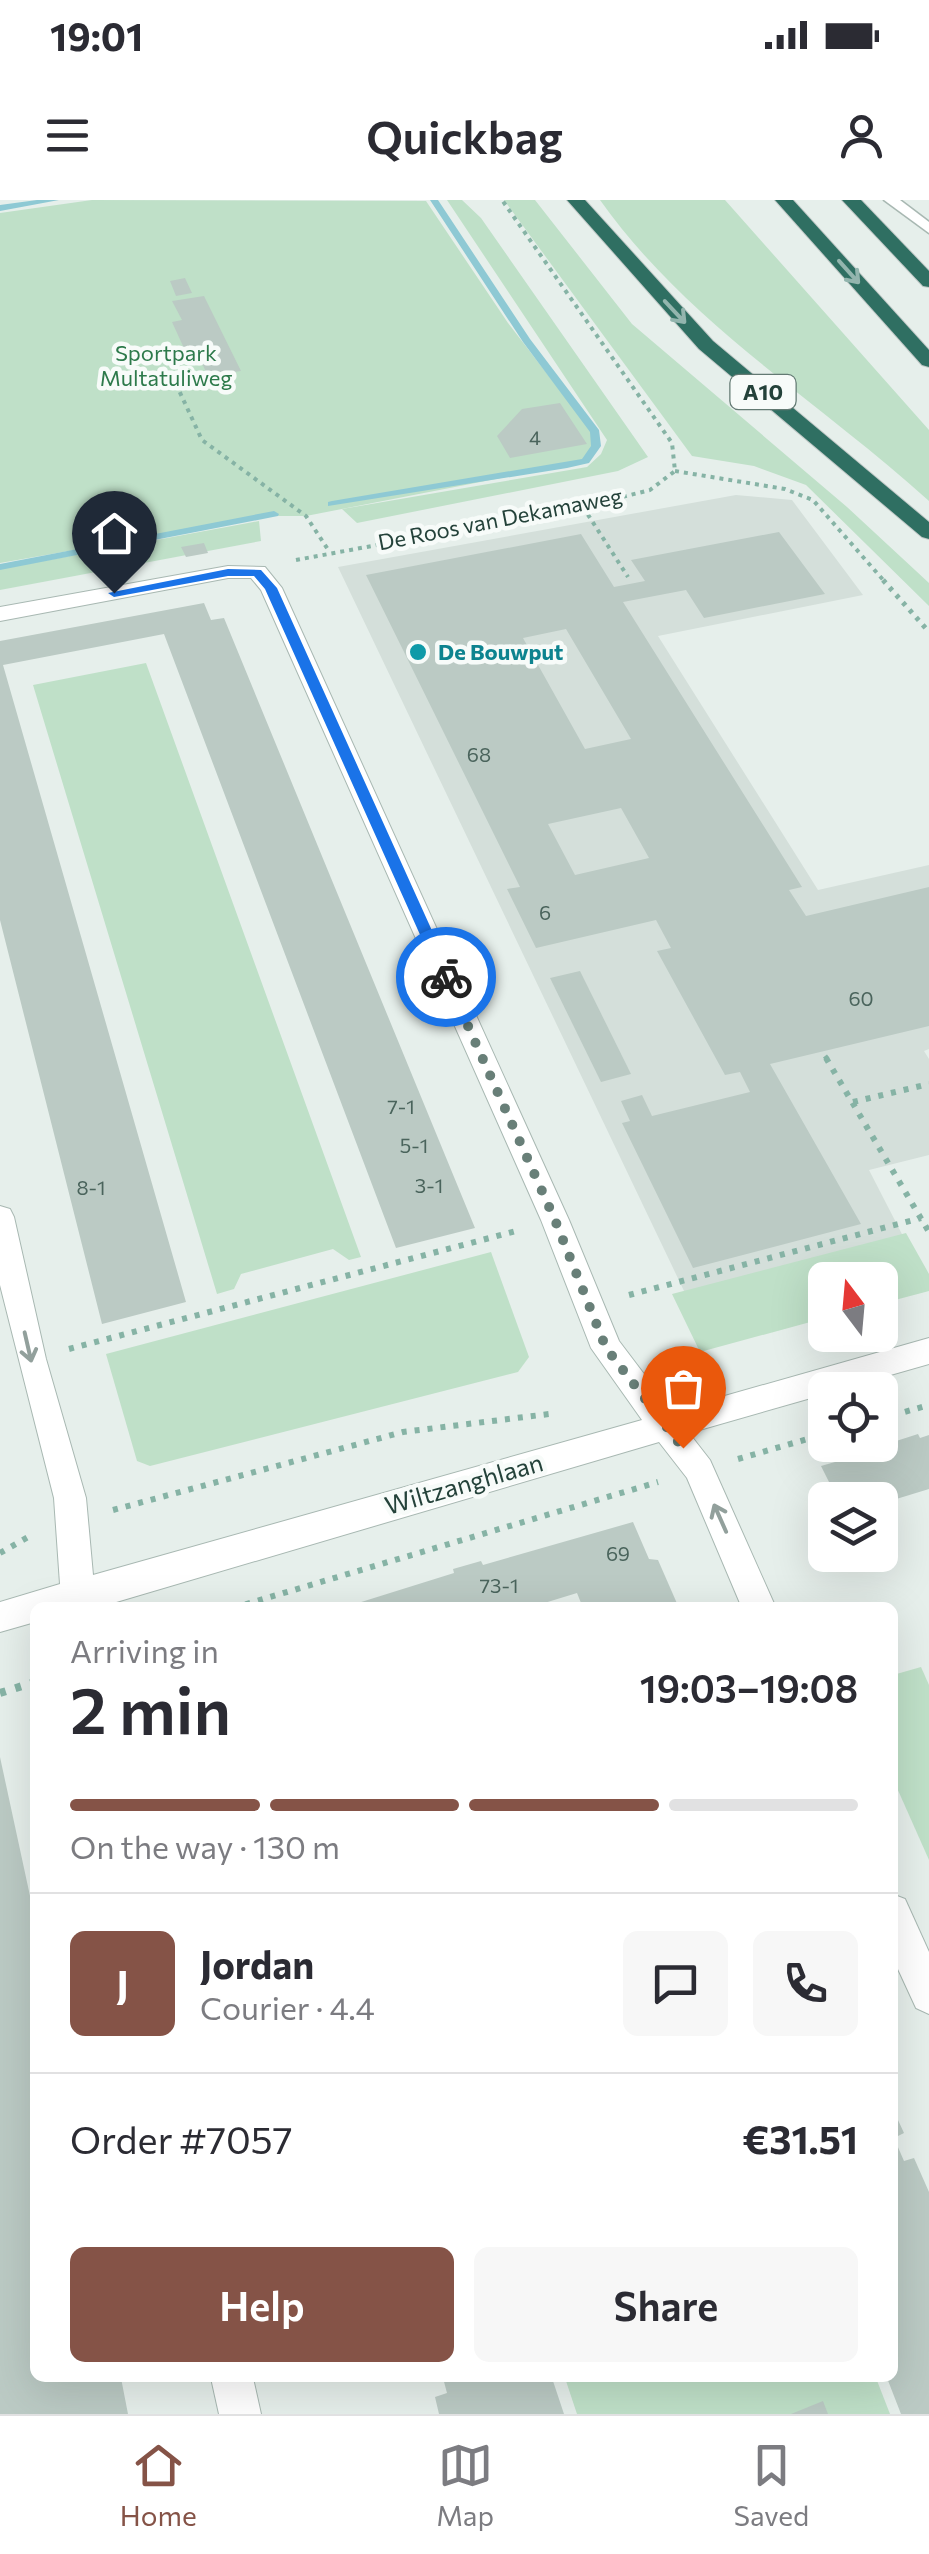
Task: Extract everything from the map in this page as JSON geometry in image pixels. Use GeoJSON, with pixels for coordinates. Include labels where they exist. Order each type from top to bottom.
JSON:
{"type":"FeatureCollection","features":[{"type":"Feature","properties":{"kind":"highway","name":"A10"},"geometry":{"type":"LineString","coordinates":[[576,200],[706,345],[929,533]]}},
{"type":"Feature","properties":{"kind":"highway"},"geometry":{"type":"LineString","coordinates":[[784,200],[929,362]]}},
{"type":"Feature","properties":{"kind":"highway"},"geometry":{"type":"LineString","coordinates":[[851,200],[929,282]]}},
{"type":"Feature","properties":{"kind":"street"},"geometry":{"type":"LineString","coordinates":[[0,614],[228,572],[257,572],[271,588],[555,1220],[606,1348],[699,1470],[756,1602]]}},
{"type":"Feature","properties":{"kind":"street"},"geometry":{"type":"LineString","coordinates":[[0,1218],[31,1360],[65,1476],[79,1601]]}},
{"type":"Feature","properties":{"kind":"street","name":"Wiltzanghlaan"},"geometry":{"type":"LineString","coordinates":[[79,1601],[929,1351]]}},
{"type":"Feature","properties":{"kind":"street","name":"Wiltzanghlaan"},"geometry":{"type":"LineString","coordinates":[[0,1617],[30,1611]]}},
{"type":"Feature","properties":{"kind":"street"},"geometry":{"type":"LineString","coordinates":[[898,1925],[929,1995]]}},
{"type":"Feature","properties":{"kind":"street"},"geometry":{"type":"LineString","coordinates":[[233,2382],[240,2414]]}},
{"type":"Feature","properties":{"kind":"lane"},"geometry":{"type":"LineString","coordinates":[[891,200],[929,229]]}},
{"type":"Feature","properties":{"kind":"path"},"geometry":{"type":"LineString","coordinates":[[502,200],[672,443],[675,471],[785,489],[812,500],[929,632]]}},
{"type":"Feature","properties":{"kind":"path"},"geometry":{"type":"LineString","coordinates":[[176,384],[202,440],[306,516],[329,551]]}},
{"type":"Feature","properties":{"kind":"path","name":"De Roos van Dekamaweg"},"geometry":{"type":"LineString","coordinates":[[257,572],[329,551],[583,507],[650,490],[675,471]]}},
{"type":"Feature","properties":{"kind":"path"},"geometry":{"type":"LineString","coordinates":[[583,507],[628,576]]}},
{"type":"Feature","properties":{"kind":"path"},"geometry":{"type":"LineString","coordinates":[[825,1056],[929,1232]]}},
{"type":"Feature","properties":{"kind":"path"},"geometry":{"type":"LineString","coordinates":[[853,1102],[929,1084]]}},
{"type":"Feature","properties":{"kind":"path"},"geometry":{"type":"LineString","coordinates":[[589,1306],[921,1218]]}},
{"type":"Feature","properties":{"kind":"path"},"geometry":{"type":"LineString","coordinates":[[31,1360],[555,1220]]}},
{"type":"Feature","properties":{"kind":"path"},"geometry":{"type":"LineString","coordinates":[[898,1414],[929,1405]]}},
{"type":"Feature","properties":{"kind":"path"},"geometry":{"type":"LineString","coordinates":[[0,1553],[43,1528],[403,1432],[558,1412]]}},
{"type":"Feature","properties":{"kind":"path"},"geometry":{"type":"LineString","coordinates":[[252,1602],[808,1439]]}},
{"type":"Feature","properties":{"kind":"path"},"geometry":{"type":"LineString","coordinates":[[0,1692],[30,1683]]}},
{"type":"Feature","properties":{"kind":"shaded area"},"geometry":{"type":"Polygon","coordinates":[[[736,495],[792,500],[863,595],[658,636],[818,890],[929,865],[929,1049],[924,1051],[929,1059],[929,1155],[869,1170],[905,1240],[685,1293],[338,567],[736,495]]]}},
{"type":"Feature","properties":{"kind":"green space","name":"Sportpark Multatuliweg"},"geometry":{"type":"Polygon","coordinates":[[[92,200],[426,201],[508,323],[598,440],[594,451],[567,465],[306,516],[269,516],[0,563],[0,213],[92,200]]]}},
{"type":"Feature","properties":{"kind":"green space"},"geometry":{"type":"Polygon","coordinates":[[[447,200],[462,200],[481,218],[648,457],[618,471],[357,523],[342,509],[587,467],[601,454],[607,440],[447,200]]]}},
{"type":"Feature","properties":{"kind":"green space"},"geometry":{"type":"Polygon","coordinates":[[[504,200],[535,200],[632,324],[847,507],[929,583],[929,606],[806,485],[754,466],[692,456],[504,200]]]}},
{"type":"Feature","properties":{"kind":"green space"},"geometry":{"type":"Polygon","coordinates":[[[600,200],[725,200],[929,430],[929,501],[713,323],[635,244],[600,200]]]}},
{"type":"Feature","properties":{"kind":"green space"},"geometry":{"type":"Polygon","coordinates":[[[259,521],[261,541],[0,590],[0,569],[259,521]]]}},
{"type":"Feature","properties":{"kind":"green space"},"geometry":{"type":"Polygon","coordinates":[[[146,663],[361,1257],[349,1260],[333,1249],[241,1274],[234,1289],[217,1294],[33,685],[146,663]]]}},
{"type":"Feature","properties":{"kind":"green space"},"geometry":{"type":"Polygon","coordinates":[[[906,1233],[929,1274],[929,1291],[898,1299],[898,1262],[808,1262],[808,1323],[700,1352],[672,1294],[906,1233]]]}},
{"type":"Feature","properties":{"kind":"green space"},"geometry":{"type":"Polygon","coordinates":[[[491,1252],[529,1357],[518,1372],[150,1466],[137,1461],[106,1354],[491,1252]]]}},
{"type":"Feature","properties":{"kind":"green space"},"geometry":{"type":"Polygon","coordinates":[[[921,1667],[929,1685],[929,1860],[898,1790],[898,1674],[921,1667]]]}},
{"type":"Feature","properties":{"kind":"green space"},"geometry":{"type":"Polygon","coordinates":[[[566,2382],[878,2382],[890,2414],[577,2414],[566,2382]]]}},
{"type":"Feature","properties":{"kind":"building"},"geometry":{"type":"Polygon","coordinates":[[[185,278],[192,293],[176,296],[170,281],[185,278]]]}},
{"type":"Feature","properties":{"kind":"building"},"geometry":{"type":"Polygon","coordinates":[[[204,296],[241,371],[208,376],[198,355],[188,357],[172,322],[182,320],[172,301],[204,296]]]}},
{"type":"Feature","properties":{"kind":"building"},"geometry":{"type":"Polygon","coordinates":[[[560,403],[587,444],[510,458],[497,436],[522,409],[560,403]]]}},
{"type":"Feature","properties":{"kind":"building"},"geometry":{"type":"Polygon","coordinates":[[[779,532],[825,594],[704,618],[686,590],[623,602],[802,887],[789,890],[806,916],[929,887],[929,1026],[770,1064],[861,1224],[693,1268],[622,1123],[630,1121],[621,1101],[642,1095],[652,1116],[750,1092],[740,1072],[725,1075],[657,951],[671,948],[656,920],[536,948],[507,889],[520,887],[366,575],[581,534],[614,587],[645,581],[631,560],[779,532]],[[566,629],[523,638],[585,749],[631,739],[566,629]],[[621,808],[548,824],[575,875],[649,858],[621,808]]]}},
{"type":"Feature","properties":{"kind":"building"},"geometry":{"type":"Polygon","coordinates":[[[204,543],[208,553],[186,557],[181,547],[204,543]]]}},
{"type":"Feature","properties":{"kind":"building"},"geometry":{"type":"Polygon","coordinates":[[[204,603],[211,620],[224,618],[475,1228],[396,1248],[164,634],[3,665],[186,1302],[102,1324],[0,920],[0,641],[204,603]]]}},
{"type":"Feature","properties":{"kind":"building"},"geometry":{"type":"Polygon","coordinates":[[[580,971],[631,1074],[601,1082],[550,978],[580,971]]]}},
{"type":"Feature","properties":{"kind":"building"},"geometry":{"type":"Polygon","coordinates":[[[929,1435],[929,1489],[898,1498],[898,1482],[829,1482],[821,1466],[835,1462],[898,1462],[898,1440],[929,1435]]]}},
{"type":"Feature","properties":{"kind":"building"},"geometry":{"type":"Polygon","coordinates":[[[633,1522],[649,1559],[658,1560],[676,1602],[581,1602],[577,1593],[548,1602],[361,1602],[454,1573],[453,1569],[481,1561],[483,1565],[633,1522]]]}},
{"type":"Feature","properties":{"kind":"building"},"geometry":{"type":"Polygon","coordinates":[[[0,1757],[30,1896],[30,2382],[122,2382],[128,2414],[0,2414],[0,1757]]]}},
{"type":"Feature","properties":{"kind":"building"},"geometry":{"type":"Polygon","coordinates":[[[898,2147],[904,2161],[914,2158],[929,2192],[929,2414],[901,2414],[889,2382],[898,2382],[898,2147]]]}},
{"type":"Feature","properties":{"kind":"building"},"geometry":{"type":"Polygon","coordinates":[[[444,2382],[553,2382],[564,2414],[439,2414],[435,2397],[447,2393],[444,2382]]]}},
{"type":"Feature","properties":{"kind":"building"},"geometry":{"type":"Polygon","coordinates":[[[823,2401],[828,2414],[791,2414],[823,2401]]]}},
{"type":"Feature","properties":{"kind":"waterway"},"geometry":{"type":"LineString","coordinates":[[0,208],[55,200]]}},
{"type":"Feature","properties":{"kind":"waterway"},"geometry":{"type":"LineString","coordinates":[[332,504],[567,465],[585,461],[596,446],[595,432],[526,340],[434,200]]}},
{"type":"Feature","properties":{"kind":"waterway"},"geometry":{"type":"LineString","coordinates":[[0,567],[274,514]]}},
{"type":"Feature","properties":{"kind":"way so far"},"geometry":{"type":"LineString","coordinates":[[446,977],[555,1220],[606,1348],[683,1448]]}},
{"type":"Feature","properties":{"kind":"place","name":"De Bouwput"},"geometry":{"type":"Point","coordinates":[418,652]}},
{"type":"Feature","properties":{"kind":"route"},"geometry":{"type":"LineString","coordinates":[[114,593],[228,572],[257,572],[271,588],[446,977]]}}]}
